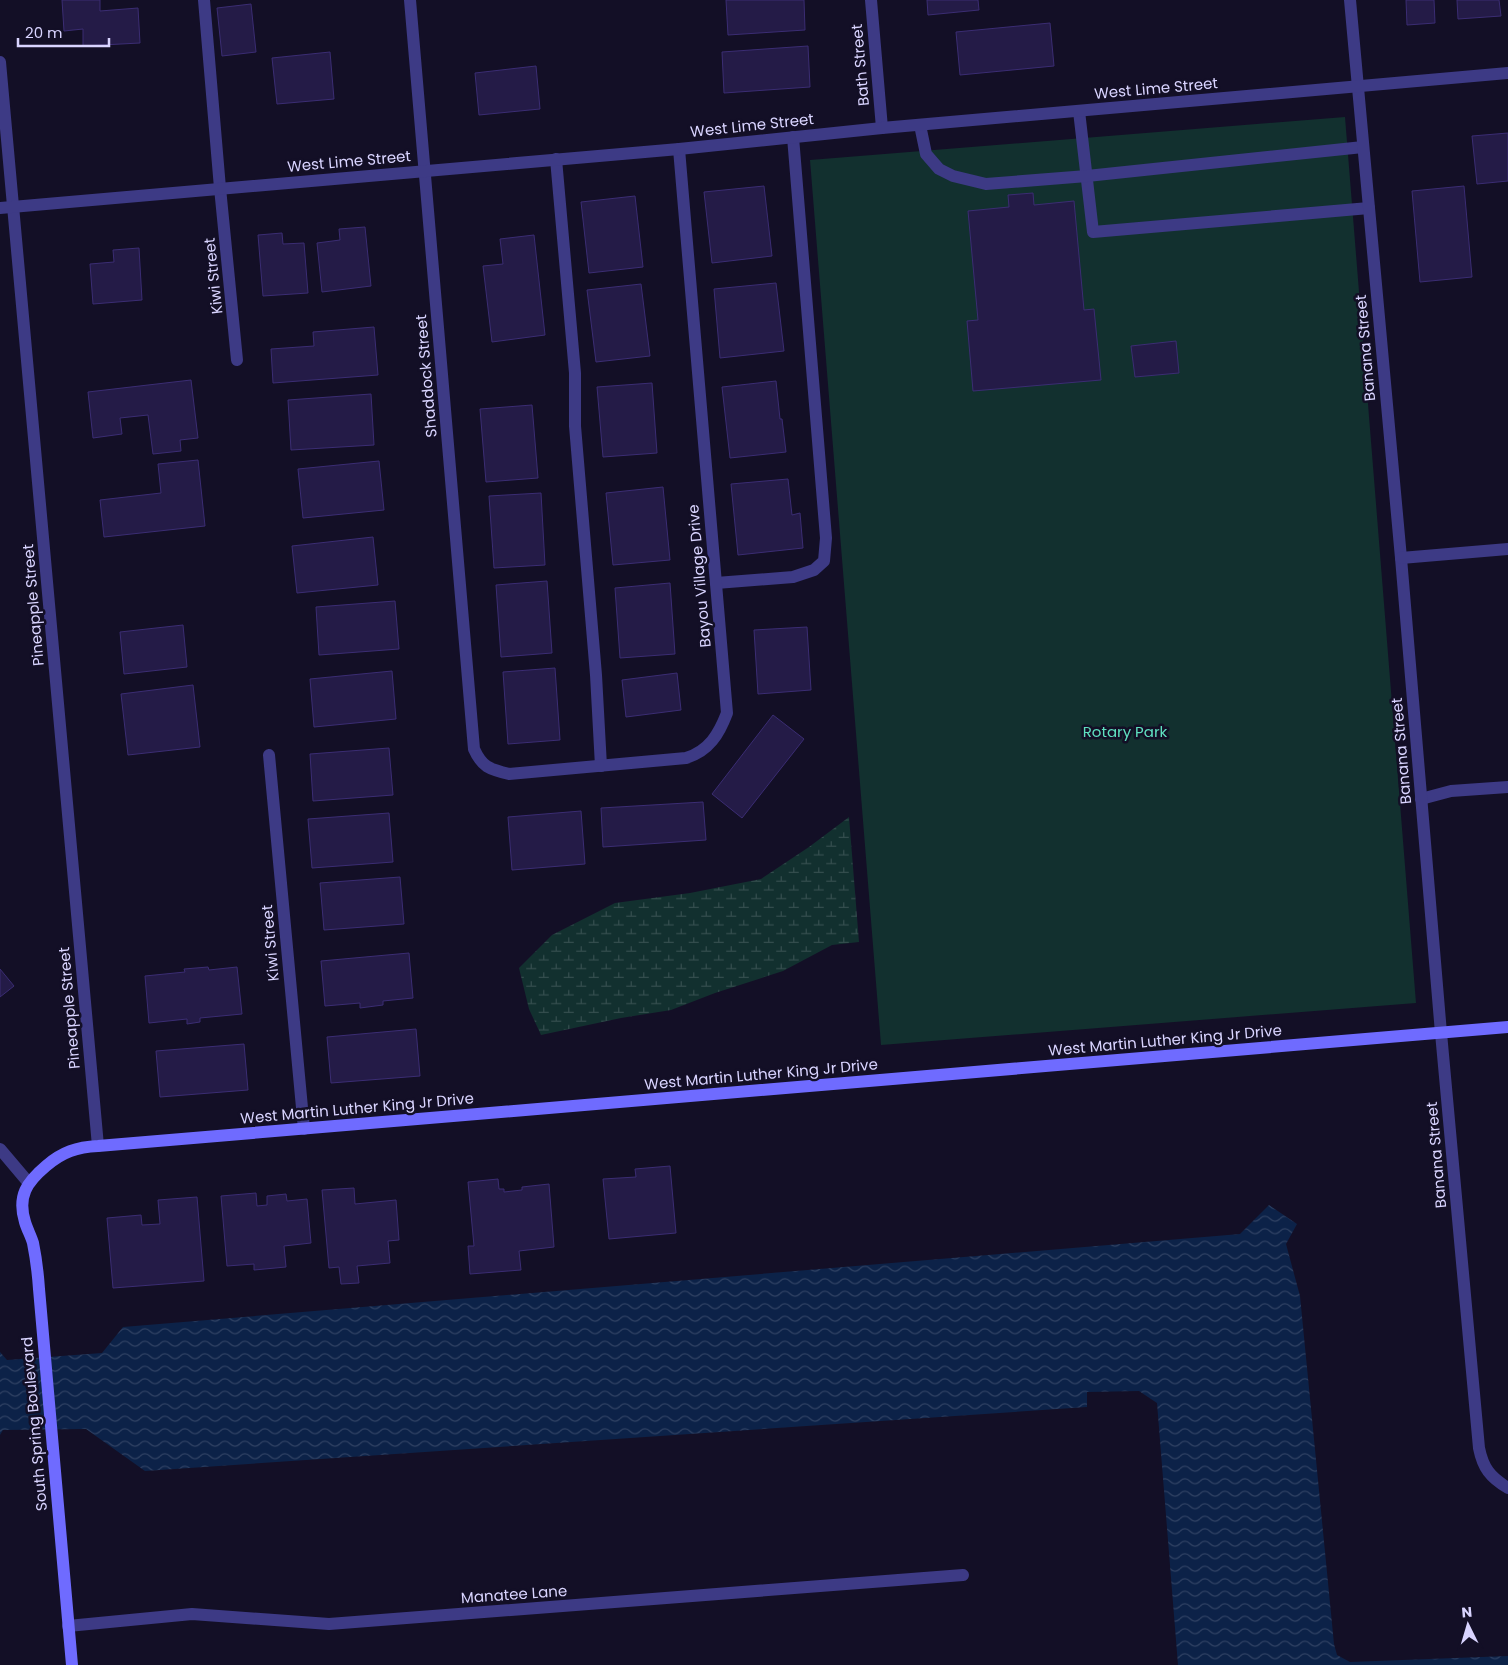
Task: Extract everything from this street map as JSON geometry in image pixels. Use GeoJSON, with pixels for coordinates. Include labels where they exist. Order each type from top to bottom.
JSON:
{"type":"FeatureCollection","features":[{"type":"Feature","properties":{"kind":"street","name":"Kiwi Street"},"geometry":{"type":"LineString","coordinates":[[204,0],[220,188],[238,360]]}},
{"type":"Feature","properties":{"kind":"street","name":"Shaddock Street"},"geometry":{"type":"LineString","coordinates":[[410,0],[474,749]]}},
{"type":"Feature","properties":{"kind":"street","name":"Bath Street"},"geometry":{"type":"LineString","coordinates":[[871,0],[882,128]]}},
{"type":"Feature","properties":{"kind":"street","name":"Banana Street"},"geometry":{"type":"LineString","coordinates":[[1350,0],[1401,558],[1441,1033],[1480,1448],[1482,1462],[1488,1472],[1508,1488]]}},
{"type":"Feature","properties":{"kind":"street","name":"Pineapple Street"},"geometry":{"type":"LineString","coordinates":[[0,62],[6,207],[98,1146]]}},
{"type":"Feature","properties":{"kind":"street","name":"West Lime Street"},"geometry":{"type":"LineString","coordinates":[[6,207],[679,149],[882,128],[1508,73]]}},
{"type":"Feature","properties":{"kind":"street"},"geometry":{"type":"LineString","coordinates":[[1079,111],[1093,232],[1369,208]]}},
{"type":"Feature","properties":{"kind":"street"},"geometry":{"type":"LineString","coordinates":[[920,125],[926,154],[939,169],[953,176],[986,184],[1087,176],[1363,147]]}},
{"type":"Feature","properties":{"kind":"street"},"geometry":{"type":"LineString","coordinates":[[716,583],[793,577],[814,570],[824,561],[826,538],[793,137]]}},
{"type":"Feature","properties":{"kind":"street","name":"Bayou Village Drive"},"geometry":{"type":"LineString","coordinates":[[474,749],[480,762],[492,770],[509,774],[686,758],[696,755],[715,739],[727,713],[679,149]]}},
{"type":"Feature","properties":{"kind":"street"},"geometry":{"type":"LineString","coordinates":[[556,159],[575,373],[575,426],[596,675],[601,766]]}},
{"type":"Feature","properties":{"kind":"street"},"geometry":{"type":"LineString","coordinates":[[1401,558],[1508,549]]}},
{"type":"Feature","properties":{"kind":"street","name":"Kiwi Street"},"geometry":{"type":"LineString","coordinates":[[269,755],[304,1128]]}},
{"type":"Feature","properties":{"kind":"street"},"geometry":{"type":"LineString","coordinates":[[1421,799],[1451,791],[1508,787]]}},
{"type":"Feature","properties":{"kind":"street","name":"West Martin Luther King Jr Drive"},"geometry":{"type":"LineString","coordinates":[[28,1182],[50,1162],[67,1151],[80,1147],[1508,1027]]}},
{"type":"Feature","properties":{"kind":"street"},"geometry":{"type":"LineString","coordinates":[[0,1149],[28,1182]]}},
{"type":"Feature","properties":{"kind":"street","name":"South Spring Boulevard"},"geometry":{"type":"LineString","coordinates":[[28,1182],[24,1192],[24,1221],[33,1244],[37,1270],[72,1665]]}},
{"type":"Feature","properties":{"kind":"street","name":"Manatee Lane"},"geometry":{"type":"LineString","coordinates":[[68,1626],[192,1614],[329,1624],[963,1575]]}},
{"type":"Feature","properties":{"kind":"green space","name":"Rotary Park"},"geometry":{"type":"Polygon","coordinates":[[[1345,117],[1416,1003],[881,1045],[810,160],[1345,117]]]}},
{"type":"Feature","properties":{"kind":"green space"},"geometry":{"type":"Polygon","coordinates":[[[849,817],[859,942],[832,945],[783,971],[715,993],[671,1010],[621,1018],[541,1035],[529,1009],[519,968],[552,935],[615,903],[690,893],[761,879],[849,817]]]}},
{"type":"Feature","properties":{"kind":"water"},"geometry":{"type":"Polygon","coordinates":[[[1269,1205],[1297,1224],[1286,1244],[1300,1296],[1334,1644],[1337,1655],[1350,1662],[1508,1656],[1508,1665],[1178,1665],[1157,1403],[1139,1391],[1087,1392],[1087,1407],[145,1471],[86,1429],[3,1430],[0,1435],[0,1352],[7,1360],[102,1353],[123,1327],[1240,1234],[1269,1205]]]}},
{"type":"Feature","properties":{"kind":"building"},"geometry":{"type":"Polygon","coordinates":[[[62,0],[100,0],[100,11],[138,8],[140,43],[83,46],[83,29],[64,31],[62,0]]]}},
{"type":"Feature","properties":{"kind":"building"},"geometry":{"type":"Polygon","coordinates":[[[726,0],[804,0],[805,30],[728,35],[726,0]]]}},
{"type":"Feature","properties":{"kind":"building"},"geometry":{"type":"Polygon","coordinates":[[[927,0],[978,0],[979,10],[928,15],[927,0]]]}},
{"type":"Feature","properties":{"kind":"building"},"geometry":{"type":"Polygon","coordinates":[[[1406,0],[1434,0],[1435,23],[1407,25],[1406,0]]]}},
{"type":"Feature","properties":{"kind":"building"},"geometry":{"type":"Polygon","coordinates":[[[1457,0],[1499,0],[1501,16],[1458,19],[1457,0]]]}},
{"type":"Feature","properties":{"kind":"building"},"geometry":{"type":"Polygon","coordinates":[[[251,4],[256,52],[222,56],[217,8],[251,4]]]}},
{"type":"Feature","properties":{"kind":"building"},"geometry":{"type":"Polygon","coordinates":[[[1050,23],[1054,66],[960,75],[956,32],[1050,23]]]}},
{"type":"Feature","properties":{"kind":"building"},"geometry":{"type":"Polygon","coordinates":[[[808,46],[810,87],[724,93],[722,52],[808,46]]]}},
{"type":"Feature","properties":{"kind":"building"},"geometry":{"type":"Polygon","coordinates":[[[330,52],[334,99],[277,104],[272,58],[330,52]]]}},
{"type":"Feature","properties":{"kind":"building"},"geometry":{"type":"Polygon","coordinates":[[[536,66],[540,109],[479,115],[475,73],[536,66]]]}},
{"type":"Feature","properties":{"kind":"building"},"geometry":{"type":"Polygon","coordinates":[[[1508,133],[1508,181],[1477,184],[1472,136],[1508,133]]]}},
{"type":"Feature","properties":{"kind":"building"},"geometry":{"type":"Polygon","coordinates":[[[764,186],[772,256],[712,263],[704,192],[764,186]]]}},
{"type":"Feature","properties":{"kind":"building"},"geometry":{"type":"Polygon","coordinates":[[[1464,186],[1472,277],[1420,282],[1412,191],[1464,186]]]}},
{"type":"Feature","properties":{"kind":"building"},"geometry":{"type":"Polygon","coordinates":[[[1033,193],[1034,205],[1074,201],[1084,310],[1094,309],[1101,380],[973,391],[967,321],[978,320],[968,211],[1009,207],[1008,195],[1033,193]]]}},
{"type":"Feature","properties":{"kind":"building"},"geometry":{"type":"Polygon","coordinates":[[[635,196],[643,267],[589,273],[581,202],[635,196]]]}},
{"type":"Feature","properties":{"kind":"building"},"geometry":{"type":"Polygon","coordinates":[[[365,227],[371,286],[322,292],[317,243],[340,240],[339,229],[365,227]]]}},
{"type":"Feature","properties":{"kind":"building"},"geometry":{"type":"Polygon","coordinates":[[[282,233],[283,244],[304,243],[308,293],[263,296],[258,235],[282,233]]]}},
{"type":"Feature","properties":{"kind":"building"},"geometry":{"type":"Polygon","coordinates":[[[534,235],[545,335],[492,342],[483,266],[503,264],[500,239],[534,235]]]}},
{"type":"Feature","properties":{"kind":"building"},"geometry":{"type":"Polygon","coordinates":[[[139,248],[142,300],[93,304],[90,264],[114,262],[113,250],[139,248]]]}},
{"type":"Feature","properties":{"kind":"building"},"geometry":{"type":"Polygon","coordinates":[[[776,283],[784,351],[720,358],[714,289],[776,283]]]}},
{"type":"Feature","properties":{"kind":"building"},"geometry":{"type":"Polygon","coordinates":[[[641,284],[650,356],[596,362],[587,290],[641,284]]]}},
{"type":"Feature","properties":{"kind":"building"},"geometry":{"type":"Polygon","coordinates":[[[374,327],[378,375],[273,383],[271,349],[314,346],[313,332],[374,327]]]}},
{"type":"Feature","properties":{"kind":"building"},"geometry":{"type":"Polygon","coordinates":[[[1176,341],[1179,373],[1135,377],[1131,346],[1176,341]]]}},
{"type":"Feature","properties":{"kind":"building"},"geometry":{"type":"Polygon","coordinates":[[[191,380],[198,438],[180,440],[181,451],[153,454],[148,415],[120,418],[122,434],[93,438],[88,392],[191,380]]]}},
{"type":"Feature","properties":{"kind":"building"},"geometry":{"type":"Polygon","coordinates":[[[776,381],[786,452],[730,458],[722,387],[776,381]]]}},
{"type":"Feature","properties":{"kind":"building"},"geometry":{"type":"Polygon","coordinates":[[[652,383],[657,453],[603,457],[597,387],[652,383]]]}},
{"type":"Feature","properties":{"kind":"building"},"geometry":{"type":"Polygon","coordinates":[[[371,394],[374,445],[291,450],[288,400],[371,394]]]}},
{"type":"Feature","properties":{"kind":"building"},"geometry":{"type":"Polygon","coordinates":[[[532,405],[538,478],[486,482],[480,409],[532,405]]]}},
{"type":"Feature","properties":{"kind":"building"},"geometry":{"type":"Polygon","coordinates":[[[198,460],[205,526],[104,537],[100,500],[161,493],[158,464],[198,460]]]}},
{"type":"Feature","properties":{"kind":"building"},"geometry":{"type":"Polygon","coordinates":[[[379,461],[384,510],[303,518],[298,469],[379,461]]]}},
{"type":"Feature","properties":{"kind":"building"},"geometry":{"type":"Polygon","coordinates":[[[788,479],[792,515],[800,513],[803,548],[738,555],[731,484],[788,479]]]}},
{"type":"Feature","properties":{"kind":"building"},"geometry":{"type":"Polygon","coordinates":[[[663,487],[670,560],[613,565],[606,493],[663,487]]]}},
{"type":"Feature","properties":{"kind":"building"},"geometry":{"type":"Polygon","coordinates":[[[541,493],[545,565],[494,568],[489,496],[541,493]]]}},
{"type":"Feature","properties":{"kind":"building"},"geometry":{"type":"Polygon","coordinates":[[[373,537],[378,585],[297,593],[292,546],[373,537]]]}},
{"type":"Feature","properties":{"kind":"building"},"geometry":{"type":"Polygon","coordinates":[[[547,581],[552,653],[501,657],[496,585],[547,581]]]}},
{"type":"Feature","properties":{"kind":"building"},"geometry":{"type":"Polygon","coordinates":[[[670,583],[675,654],[620,658],[615,588],[670,583]]]}},
{"type":"Feature","properties":{"kind":"building"},"geometry":{"type":"Polygon","coordinates":[[[395,601],[399,649],[319,655],[316,607],[395,601]]]}},
{"type":"Feature","properties":{"kind":"building"},"geometry":{"type":"Polygon","coordinates":[[[183,625],[187,667],[124,674],[120,632],[183,625]]]}},
{"type":"Feature","properties":{"kind":"building"},"geometry":{"type":"Polygon","coordinates":[[[807,627],[811,690],[758,694],[754,630],[807,627]]]}},
{"type":"Feature","properties":{"kind":"building"},"geometry":{"type":"Polygon","coordinates":[[[555,668],[560,740],[508,744],[503,672],[555,668]]]}},
{"type":"Feature","properties":{"kind":"building"},"geometry":{"type":"Polygon","coordinates":[[[392,671],[396,719],[314,727],[310,679],[392,671]]]}},
{"type":"Feature","properties":{"kind":"building"},"geometry":{"type":"Polygon","coordinates":[[[677,673],[681,710],[626,717],[622,680],[677,673]]]}},
{"type":"Feature","properties":{"kind":"building"},"geometry":{"type":"Polygon","coordinates":[[[193,685],[200,747],[128,755],[121,694],[193,685]]]}},
{"type":"Feature","properties":{"kind":"building"},"geometry":{"type":"Polygon","coordinates":[[[773,715],[804,739],[742,818],[712,794],[773,715]]]}},
{"type":"Feature","properties":{"kind":"building"},"geometry":{"type":"Polygon","coordinates":[[[389,748],[393,795],[313,801],[310,754],[389,748]]]}},
{"type":"Feature","properties":{"kind":"building"},"geometry":{"type":"Polygon","coordinates":[[[703,802],[706,840],[603,847],[601,808],[703,802]]]}},
{"type":"Feature","properties":{"kind":"building"},"geometry":{"type":"Polygon","coordinates":[[[581,811],[585,864],[512,870],[508,817],[581,811]]]}},
{"type":"Feature","properties":{"kind":"building"},"geometry":{"type":"Polygon","coordinates":[[[389,813],[393,862],[312,868],[308,819],[389,813]]]}},
{"type":"Feature","properties":{"kind":"building"},"geometry":{"type":"Polygon","coordinates":[[[400,877],[404,924],[324,930],[320,883],[400,877]]]}},
{"type":"Feature","properties":{"kind":"building"},"geometry":{"type":"Polygon","coordinates":[[[409,953],[413,998],[383,1001],[383,1005],[360,1008],[360,1003],[325,1006],[321,961],[409,953]]]}},
{"type":"Feature","properties":{"kind":"building"},"geometry":{"type":"Polygon","coordinates":[[[208,967],[209,970],[237,967],[242,1014],[200,1018],[200,1022],[187,1024],[187,1019],[149,1023],[145,976],[185,972],[184,969],[208,967]]]}},
{"type":"Feature","properties":{"kind":"building"},"geometry":{"type":"Polygon","coordinates":[[[0,969],[14,986],[0,997],[0,969]]]}},
{"type":"Feature","properties":{"kind":"building"},"geometry":{"type":"Polygon","coordinates":[[[416,1029],[420,1076],[331,1083],[327,1037],[416,1029]]]}},
{"type":"Feature","properties":{"kind":"building"},"geometry":{"type":"Polygon","coordinates":[[[244,1044],[248,1090],[160,1097],[156,1051],[244,1044]]]}},
{"type":"Feature","properties":{"kind":"building"},"geometry":{"type":"Polygon","coordinates":[[[670,1166],[676,1233],[609,1239],[603,1179],[636,1177],[635,1169],[670,1166]]]}},
{"type":"Feature","properties":{"kind":"building"},"geometry":{"type":"Polygon","coordinates":[[[498,1179],[499,1189],[504,1189],[504,1192],[522,1190],[522,1187],[549,1184],[554,1247],[519,1251],[521,1270],[470,1274],[468,1246],[474,1246],[468,1182],[498,1179]]]}},
{"type":"Feature","properties":{"kind":"building"},"geometry":{"type":"Polygon","coordinates":[[[354,1188],[355,1204],[396,1200],[399,1240],[388,1241],[390,1263],[357,1266],[359,1283],[341,1284],[339,1267],[329,1268],[322,1190],[354,1188]]]}},
{"type":"Feature","properties":{"kind":"building"},"geometry":{"type":"Polygon","coordinates":[[[256,1193],[257,1206],[267,1205],[267,1196],[286,1194],[287,1201],[307,1199],[311,1243],[284,1246],[286,1267],[254,1270],[254,1264],[227,1266],[221,1196],[256,1193]]]}},
{"type":"Feature","properties":{"kind":"building"},"geometry":{"type":"Polygon","coordinates":[[[197,1197],[204,1281],[113,1288],[107,1218],[141,1215],[142,1225],[160,1224],[158,1200],[197,1197]]]}}]}
